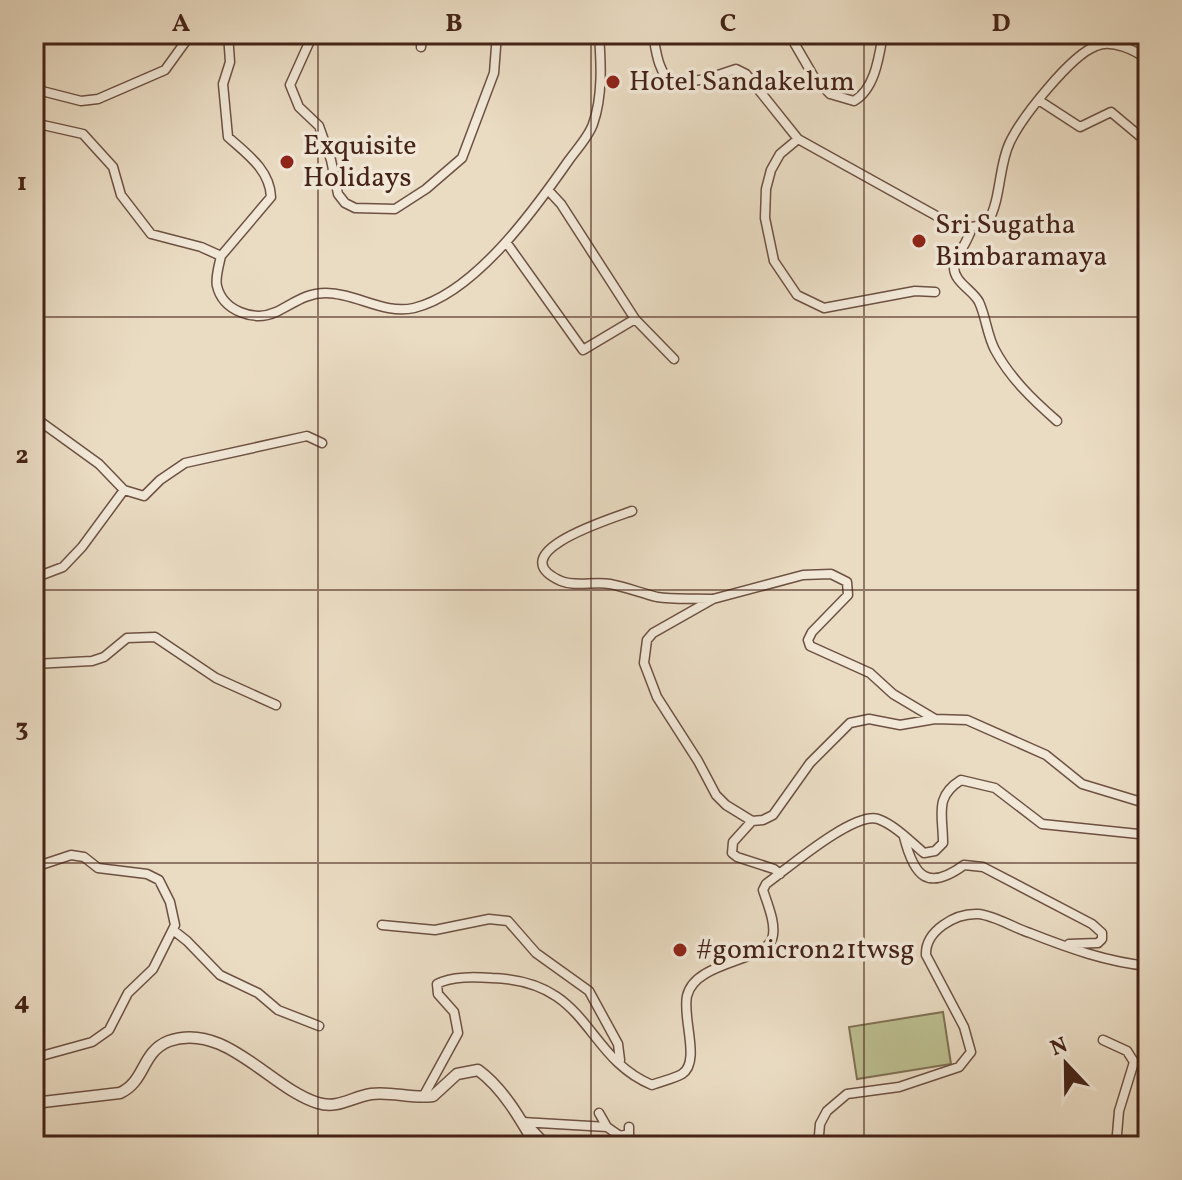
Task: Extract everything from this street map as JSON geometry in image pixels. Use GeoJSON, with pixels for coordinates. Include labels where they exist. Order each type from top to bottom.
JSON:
{"type":"FeatureCollection","features":[{"type":"Feature","properties":{"kind":"street"},"geometry":{"type":"LineString","coordinates":[[34,85],[38,90],[81,101],[98,99],[165,70],[191,34]]}},
{"type":"Feature","properties":{"kind":"street"},"geometry":{"type":"LineString","coordinates":[[228,34],[230,62],[223,84],[228,137],[259,165],[271,186],[271,197],[221,256],[217,285],[226,304],[243,315],[273,314],[299,297],[324,293],[351,295],[375,306],[411,309],[440,299],[461,285],[506,242],[593,126],[602,71],[599,34]]}},
{"type":"Feature","properties":{"kind":"street"},"geometry":{"type":"LineString","coordinates":[[313,34],[290,85],[299,107],[319,126],[331,160],[338,194],[345,203],[355,208],[395,209],[426,189],[462,158],[494,73],[497,34]]}},
{"type":"Feature","properties":{"kind":"street"},"geometry":{"type":"LineString","coordinates":[[421,47],[422,34]]}},
{"type":"Feature","properties":{"kind":"street"},"geometry":{"type":"LineString","coordinates":[[653,34],[665,78],[673,84],[706,79],[736,69],[746,74],[798,139],[951,224],[972,227],[987,224],[995,211],[1009,143],[1069,66],[1095,46],[1105,44],[1126,47],[1148,60]]}},
{"type":"Feature","properties":{"kind":"street"},"geometry":{"type":"LineString","coordinates":[[789,34],[814,77],[830,94],[854,101],[863,96],[876,70],[883,34]]}},
{"type":"Feature","properties":{"kind":"street"},"geometry":{"type":"LineString","coordinates":[[1040,101],[1080,127],[1111,112],[1148,143]]}},
{"type":"Feature","properties":{"kind":"street"},"geometry":{"type":"LineString","coordinates":[[34,123],[83,134],[113,167],[121,195],[151,234],[201,247],[221,256]]}},
{"type":"Feature","properties":{"kind":"street"},"geometry":{"type":"LineString","coordinates":[[798,139],[780,154],[771,170],[766,189],[765,218],[774,261],[797,295],[824,308],[915,291],[935,292]]}},
{"type":"Feature","properties":{"kind":"street"},"geometry":{"type":"LineString","coordinates":[[548,190],[561,204],[635,319],[674,359]]}},
{"type":"Feature","properties":{"kind":"street"},"geometry":{"type":"LineString","coordinates":[[972,227],[969,241],[954,264],[955,272],[978,300],[994,348],[1008,369],[1028,396],[1057,421]]}},
{"type":"Feature","properties":{"kind":"street"},"geometry":{"type":"LineString","coordinates":[[506,242],[583,350],[635,319]]}},
{"type":"Feature","properties":{"kind":"street"},"geometry":{"type":"LineString","coordinates":[[34,417],[99,464],[124,490],[144,496],[160,480],[185,463],[307,436],[322,443]]}},
{"type":"Feature","properties":{"kind":"street"},"geometry":{"type":"LineString","coordinates":[[34,578],[63,567],[82,547],[124,490]]}},
{"type":"Feature","properties":{"kind":"street"},"geometry":{"type":"LineString","coordinates":[[632,511],[559,540],[545,555],[543,564],[547,572],[564,583],[608,584],[661,598],[713,599]]}},
{"type":"Feature","properties":{"kind":"street"},"geometry":{"type":"LineString","coordinates":[[935,719],[893,694],[870,673],[810,646],[808,640],[812,632],[848,595],[847,582],[831,574],[803,575],[713,599],[653,633],[647,640],[644,663],[657,697],[716,795],[752,821],[773,815],[810,763],[850,723],[869,719],[900,725],[935,719],[967,720],[1046,755],[1082,784],[1148,804]]}},
{"type":"Feature","properties":{"kind":"street"},"geometry":{"type":"LineString","coordinates":[[34,664],[92,661],[104,657],[127,638],[155,637],[216,678],[276,705]]}},
{"type":"Feature","properties":{"kind":"street"},"geometry":{"type":"LineString","coordinates":[[423,1097],[458,1033],[454,1012],[438,994],[437,984],[445,980],[480,977],[519,979],[551,992],[571,1005],[631,1076],[652,1085],[681,1074],[692,1060],[685,1020],[687,995],[693,984],[716,968],[765,948],[772,939],[773,928],[763,890],[766,884],[841,830],[864,819],[877,819],[924,853],[935,851],[943,843],[942,797],[947,788],[961,780],[995,788],[1042,824],[1148,835]]}},
{"type":"Feature","properties":{"kind":"street"},"geometry":{"type":"LineString","coordinates":[[752,821],[733,842],[732,853],[780,874]]}},
{"type":"Feature","properties":{"kind":"street"},"geometry":{"type":"LineString","coordinates":[[903,835],[910,862],[919,874],[938,879],[948,877],[964,865],[983,867],[1092,924],[1102,933],[1098,943],[1056,943]]}},
{"type":"Feature","properties":{"kind":"street"},"geometry":{"type":"LineString","coordinates":[[34,1058],[92,1042],[109,1030],[128,993],[153,969],[175,925],[170,902],[159,880],[147,874],[98,868],[84,857],[71,855],[41,865]]}},
{"type":"Feature","properties":{"kind":"street"},"geometry":{"type":"LineString","coordinates":[[818,1146],[820,1124],[827,1111],[847,1094],[899,1087],[959,1067],[971,1052],[964,1027],[926,955],[925,947],[933,933],[955,918],[979,914],[1118,963],[1148,966]]}},
{"type":"Feature","properties":{"kind":"street"},"geometry":{"type":"LineString","coordinates":[[382,925],[435,930],[489,919],[508,921],[536,953],[589,991],[618,1044],[620,1063]]}},
{"type":"Feature","properties":{"kind":"street"},"geometry":{"type":"LineString","coordinates":[[173,930],[220,975],[258,993],[278,1010],[319,1026]]}},
{"type":"Feature","properties":{"kind":"street"},"geometry":{"type":"LineString","coordinates":[[34,1103],[120,1093],[132,1088],[150,1055],[160,1045],[194,1038],[226,1047],[264,1068],[293,1094],[321,1104],[336,1105],[372,1094],[433,1096],[457,1074],[478,1070],[548,1146]]}},
{"type":"Feature","properties":{"kind":"street"},"geometry":{"type":"LineString","coordinates":[[1103,1040],[1127,1051],[1134,1062],[1119,1111],[1116,1146]]}},
{"type":"Feature","properties":{"kind":"street"},"geometry":{"type":"LineString","coordinates":[[599,1113],[607,1127],[620,1136],[629,1134],[629,1127]]}},
{"type":"Feature","properties":{"kind":"street"},"geometry":{"type":"LineString","coordinates":[[524,1122],[607,1127]]}},
{"type":"Feature","properties":{"kind":"street"},"geometry":{"type":"LineString","coordinates":[[524,1122],[536,1146]]}},
{"type":"Feature","properties":{"kind":"green space"},"geometry":{"type":"Polygon","coordinates":[[[943,1012],[951,1064],[857,1079],[849,1027],[943,1012]]]}},
{"type":"Feature","properties":{"kind":"place","name":"Hotel Sandakelum"},"geometry":{"type":"Point","coordinates":[613,82]}},
{"type":"Feature","properties":{"kind":"place","name":"Exquisite Holidays"},"geometry":{"type":"Point","coordinates":[287,162]}},
{"type":"Feature","properties":{"kind":"place","name":"Sri Sugatha Bimbaramaya"},"geometry":{"type":"Point","coordinates":[919,241]}},
{"type":"Feature","properties":{"kind":"place","name":"#gomicron21twsg"},"geometry":{"type":"Point","coordinates":[680,950]}}]}
